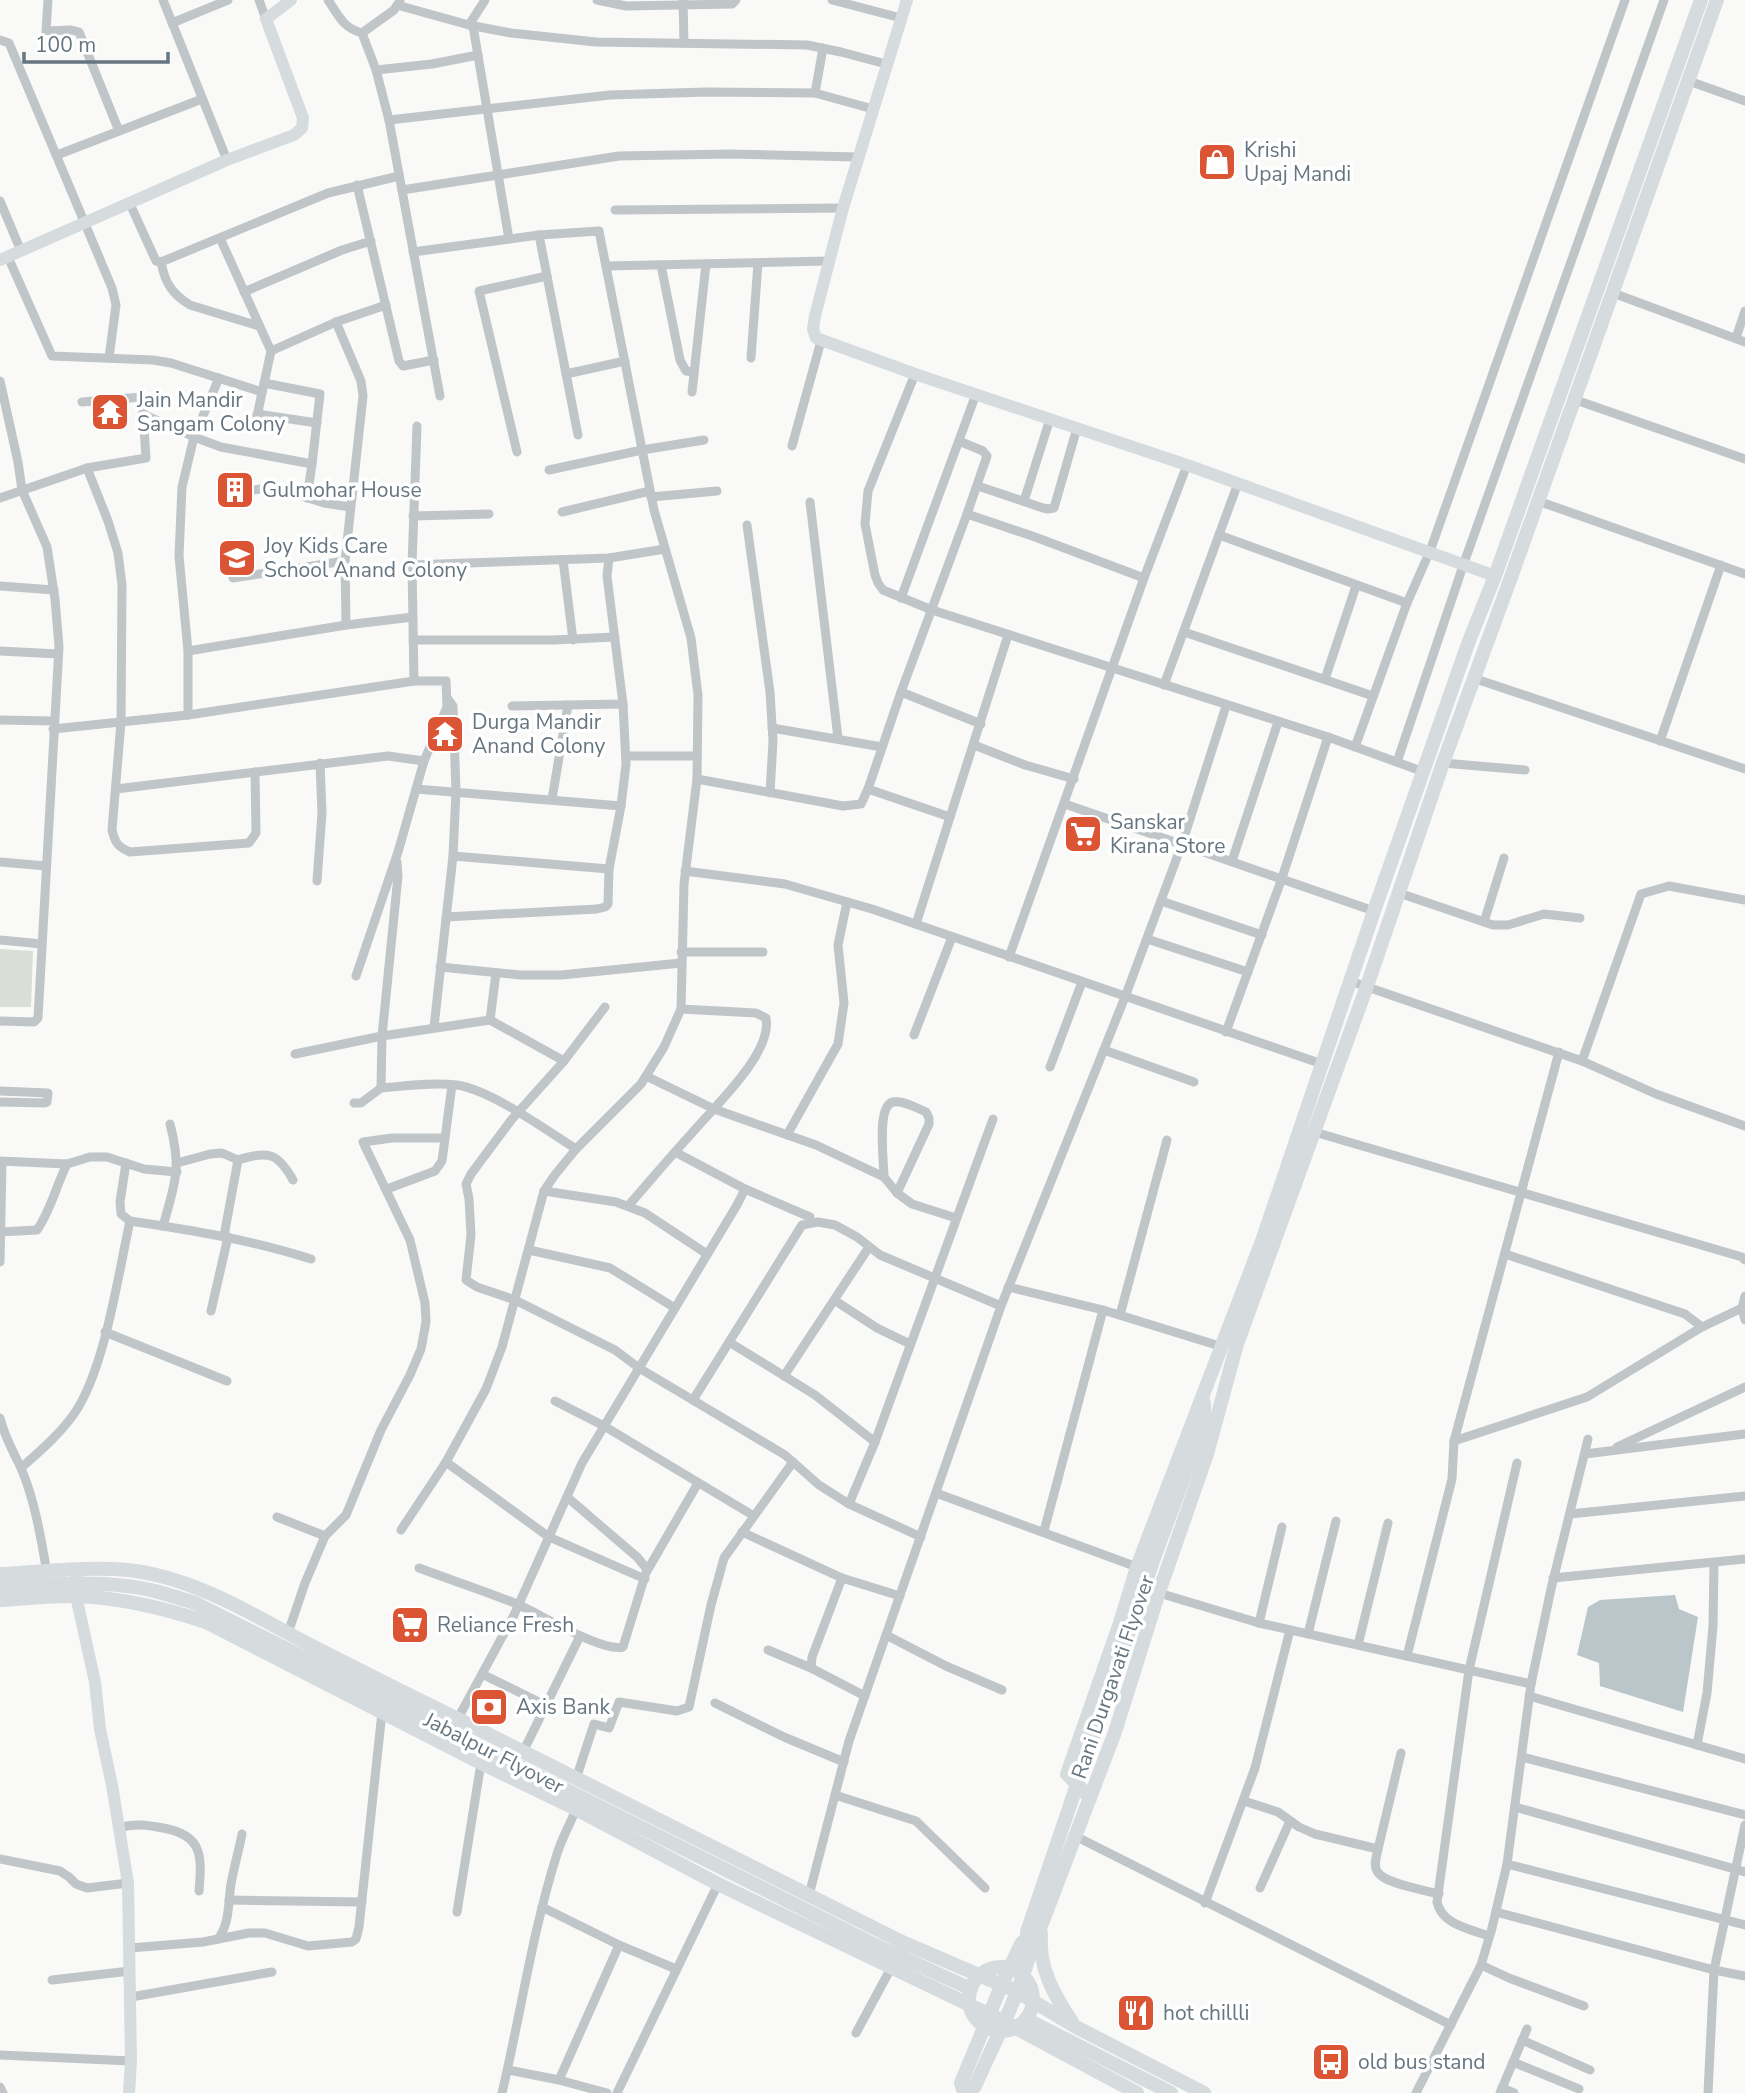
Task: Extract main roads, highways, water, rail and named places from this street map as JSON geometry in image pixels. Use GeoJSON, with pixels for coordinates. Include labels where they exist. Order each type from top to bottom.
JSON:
{"type":"FeatureCollection","features":[{"type":"Feature","properties":{"kind":"main road"},"geometry":{"type":"LineString","coordinates":[[964,2093],[961,2083],[988,2015],[1021,1944],[1034,1929],[1075,1836],[1123,1707],[1158,1592],[1208,1454],[1237,1344],[1307,1130],[1322,1065],[1350,981],[1469,641],[1701,0]]}},
{"type":"Feature","properties":{"kind":"main road"},"geometry":{"type":"LineString","coordinates":[[1090,1798],[1067,1773],[1137,1567],[1307,1130],[1367,986],[1473,678],[1717,0]]}},
{"type":"Feature","properties":{"kind":"main road","name":"Rani Durgavati Flyover"},"geometry":{"type":"LineString","coordinates":[[1012,1970],[1034,1929],[1154,1558],[1203,1423],[1205,1391]]}},
{"type":"Feature","properties":{"kind":"main road","name":"Rani Durgavati Flyover"},"geometry":{"type":"LineString","coordinates":[[1203,1423],[1221,1402]]}},
{"type":"Feature","properties":{"kind":"main road"},"geometry":{"type":"LineString","coordinates":[[0,1574],[129,1570],[174,1580],[214,1596],[390,1687],[902,1942],[1016,1991],[1076,2027],[1204,2093]]}},
{"type":"Feature","properties":{"kind":"main road","name":"Jabalpur Flyover"},"geometry":{"type":"LineString","coordinates":[[0,1587],[91,1584],[126,1586],[158,1591],[195,1603],[871,1943],[971,1989]]}},
{"type":"Feature","properties":{"kind":"main road"},"geometry":{"type":"LineString","coordinates":[[0,1600],[76,1596],[139,1602],[206,1622],[718,1884],[1003,2021],[1137,2093]]}},
{"type":"Feature","properties":{"kind":"main road"},"geometry":{"type":"LineString","coordinates":[[969,2093],[975,2086],[1016,1991],[1032,1947],[1034,1929]]}},
{"type":"Feature","properties":{"kind":"main road"},"geometry":{"type":"LineString","coordinates":[[1034,1929],[1043,1967],[1062,2007],[1076,2027]]}},
{"type":"Feature","properties":{"kind":"main road"},"geometry":{"type":"LineString","coordinates":[[996,1968],[1012,1970],[1026,1980],[1031,1989],[1031,2010],[1018,2026],[1009,2030],[989,2029],[973,2015],[970,2006],[971,1989],[978,1977],[986,1971],[996,1968]]}},
{"type":"Feature","properties":{"kind":"main road"},"geometry":{"type":"LineString","coordinates":[[1026,2019],[1171,2093]]}},
{"type":"Feature","properties":{"kind":"place","name":"Krishi Upaj Mandi"},"geometry":{"type":"Point","coordinates":[1217,162]}},
{"type":"Feature","properties":{"kind":"place","name":"Jain Mandir Sangam Colony"},"geometry":{"type":"Point","coordinates":[110,412]}},
{"type":"Feature","properties":{"kind":"place","name":"Gulmohar House"},"geometry":{"type":"Point","coordinates":[235,490]}},
{"type":"Feature","properties":{"kind":"place","name":"Joy Kids Care School Anand Colony"},"geometry":{"type":"Point","coordinates":[237,558]}},
{"type":"Feature","properties":{"kind":"place","name":"Durga Mandir Anand Colony"},"geometry":{"type":"Point","coordinates":[445,734]}},
{"type":"Feature","properties":{"kind":"place","name":"Sanskar Kirana Store"},"geometry":{"type":"Point","coordinates":[1083,834]}},
{"type":"Feature","properties":{"kind":"place","name":"Reliance Fresh"},"geometry":{"type":"Point","coordinates":[410,1625]}},
{"type":"Feature","properties":{"kind":"place","name":"Axis Bank"},"geometry":{"type":"Point","coordinates":[489,1707]}},
{"type":"Feature","properties":{"kind":"place","name":"hot chillli"},"geometry":{"type":"Point","coordinates":[1136,2013]}},
{"type":"Feature","properties":{"kind":"place","name":"old bus stand"},"geometry":{"type":"Point","coordinates":[1331,2062]}}]}
